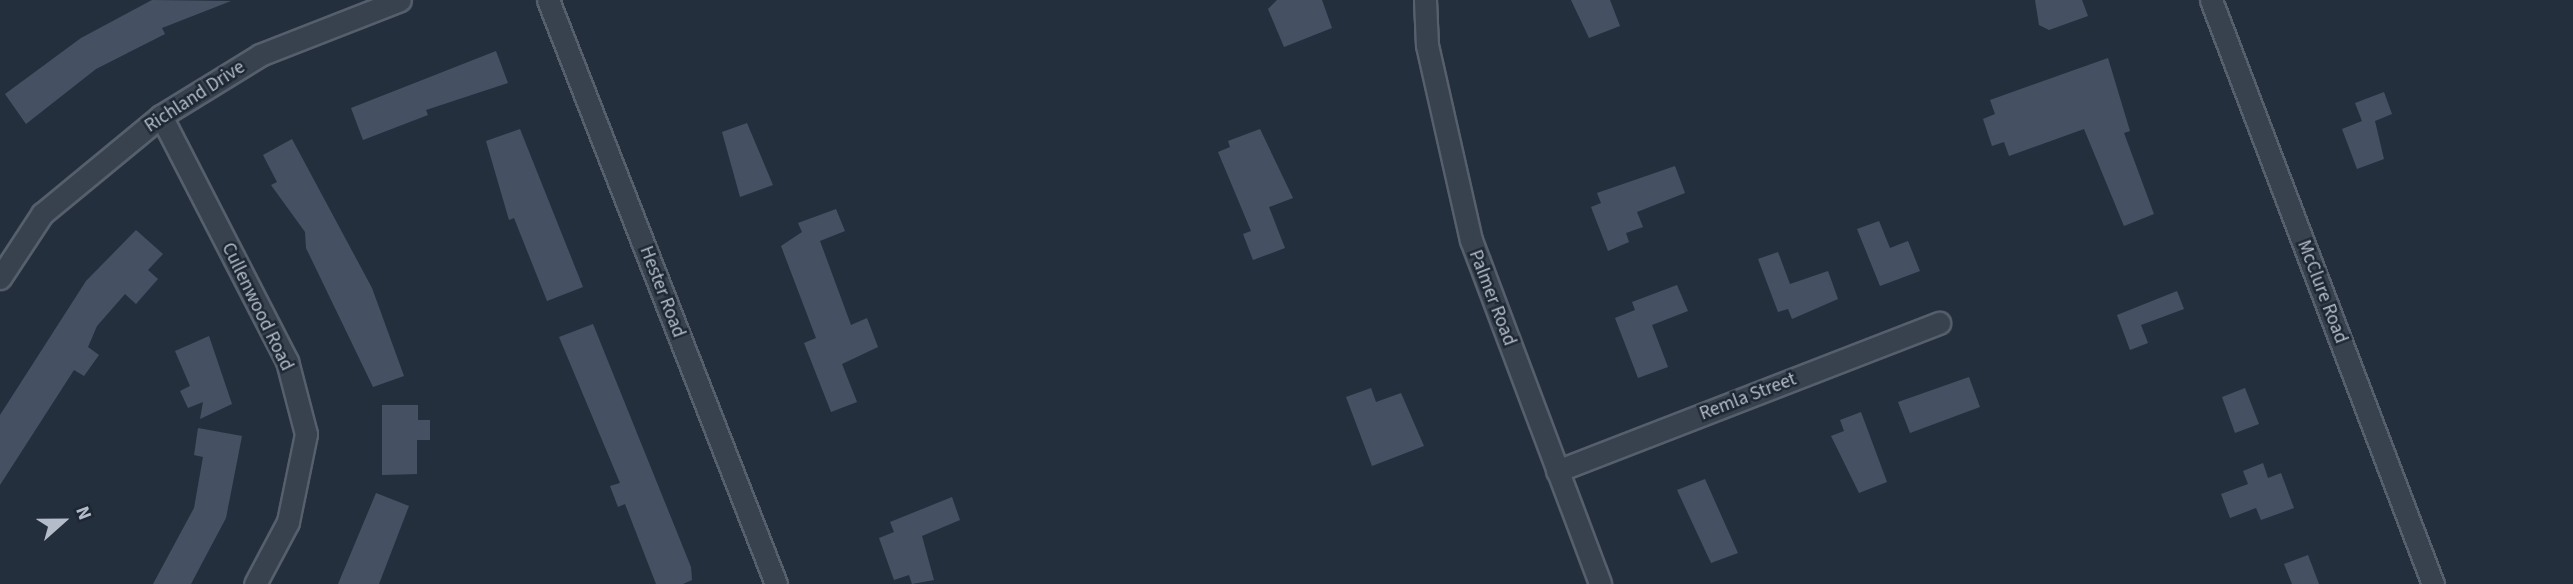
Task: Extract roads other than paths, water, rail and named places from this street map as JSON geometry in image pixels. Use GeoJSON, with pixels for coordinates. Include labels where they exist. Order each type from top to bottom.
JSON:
{"type":"FeatureCollection","features":[{"type":"Feature","properties":{"kind":"street","name":"Richland Drive"},"geometry":{"type":"LineString","coordinates":[[0,278],[42,214],[161,116],[260,55],[400,0]]}},
{"type":"Feature","properties":{"kind":"street","name":"Hester Road"},"geometry":{"type":"LineString","coordinates":[[548,0],[776,584]]}},
{"type":"Feature","properties":{"kind":"street","name":"Palmer Road"},"geometry":{"type":"LineString","coordinates":[[1425,0],[1427,45],[1471,240],[1600,584]]}},
{"type":"Feature","properties":{"kind":"street","name":"McClure Road"},"geometry":{"type":"LineString","coordinates":[[2211,0],[2433,584]]}},
{"type":"Feature","properties":{"kind":"street","name":"Cullenwood Road"},"geometry":{"type":"LineString","coordinates":[[161,116],[288,361],[306,435],[288,522],[255,584]]}},
{"type":"Feature","properties":{"kind":"street","name":"Remla Street"},"geometry":{"type":"LineString","coordinates":[[1557,471],[1939,323]]}}]}
